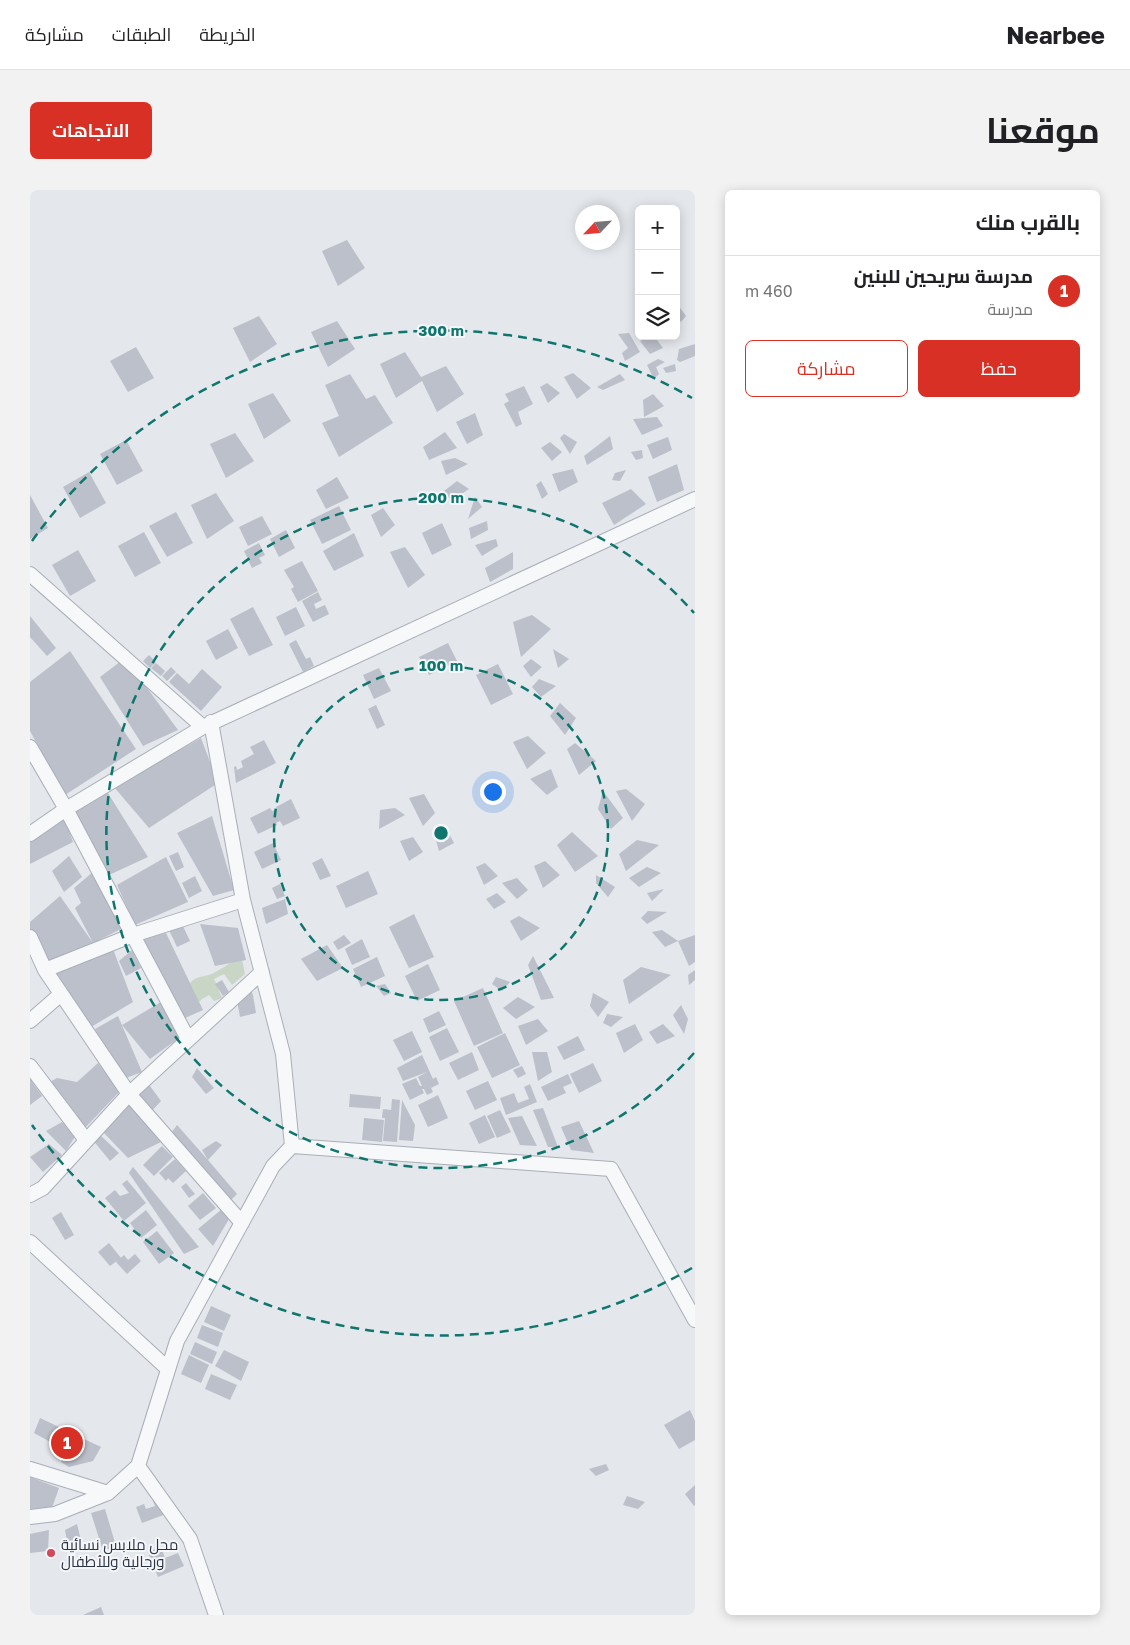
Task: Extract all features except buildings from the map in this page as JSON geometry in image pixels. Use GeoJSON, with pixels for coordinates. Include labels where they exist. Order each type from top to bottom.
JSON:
{"type":"FeatureCollection","features":[{"type":"Feature","properties":{"kind":"street"},"geometry":{"type":"LineString","coordinates":[[30,834],[66,809],[207,724],[695,499]]}},
{"type":"Feature","properties":{"kind":"street"},"geometry":{"type":"LineString","coordinates":[[30,574],[207,724],[242,900],[283,1054],[292,1146],[273,1166],[177,1341],[138,1466],[108,1493],[55,1514],[30,1516]]}},
{"type":"Feature","properties":{"kind":"street"},"geometry":{"type":"LineString","coordinates":[[30,747],[66,809],[188,1039]]}},
{"type":"Feature","properties":{"kind":"street"},"geometry":{"type":"LineString","coordinates":[[45,970],[133,935],[242,900]]}},
{"type":"Feature","properties":{"kind":"street"},"geometry":{"type":"LineString","coordinates":[[30,937],[45,970],[129,1094],[242,1222]]}},
{"type":"Feature","properties":{"kind":"street"},"geometry":{"type":"LineString","coordinates":[[30,1195],[43,1188],[129,1094],[262,972]]}},
{"type":"Feature","properties":{"kind":"street"},"geometry":{"type":"LineString","coordinates":[[30,1021],[61,994]]}},
{"type":"Feature","properties":{"kind":"street"},"geometry":{"type":"LineString","coordinates":[[30,1066],[86,1140]]}},
{"type":"Feature","properties":{"kind":"street"},"geometry":{"type":"LineString","coordinates":[[292,1146],[611,1169],[695,1320]]}},
{"type":"Feature","properties":{"kind":"street"},"geometry":{"type":"LineString","coordinates":[[30,1242],[168,1369]]}},
{"type":"Feature","properties":{"kind":"street"},"geometry":{"type":"LineString","coordinates":[[138,1466],[190,1539],[216,1615]]}},
{"type":"Feature","properties":{"kind":"street"},"geometry":{"type":"LineString","coordinates":[[30,1469],[108,1493]]}},
{"type":"Feature","properties":{"kind":"green space"},"geometry":{"type":"Polygon","coordinates":[[[241,955],[245,974],[232,985],[224,974],[214,979],[222,998],[214,1001],[209,995],[197,1004],[185,991],[192,981],[211,974],[241,955]]]}},
{"type":"Feature","properties":{"kind":"place","name":"مدرسة سريحين للبنين"},"geometry":{"type":"Point","coordinates":[67,1443]}},
{"type":"Feature","properties":{"kind":"place","name":"محل ملابس نسائية ورجالية وللأطفال"},"geometry":{"type":"Point","coordinates":[51,1553]}}]}
